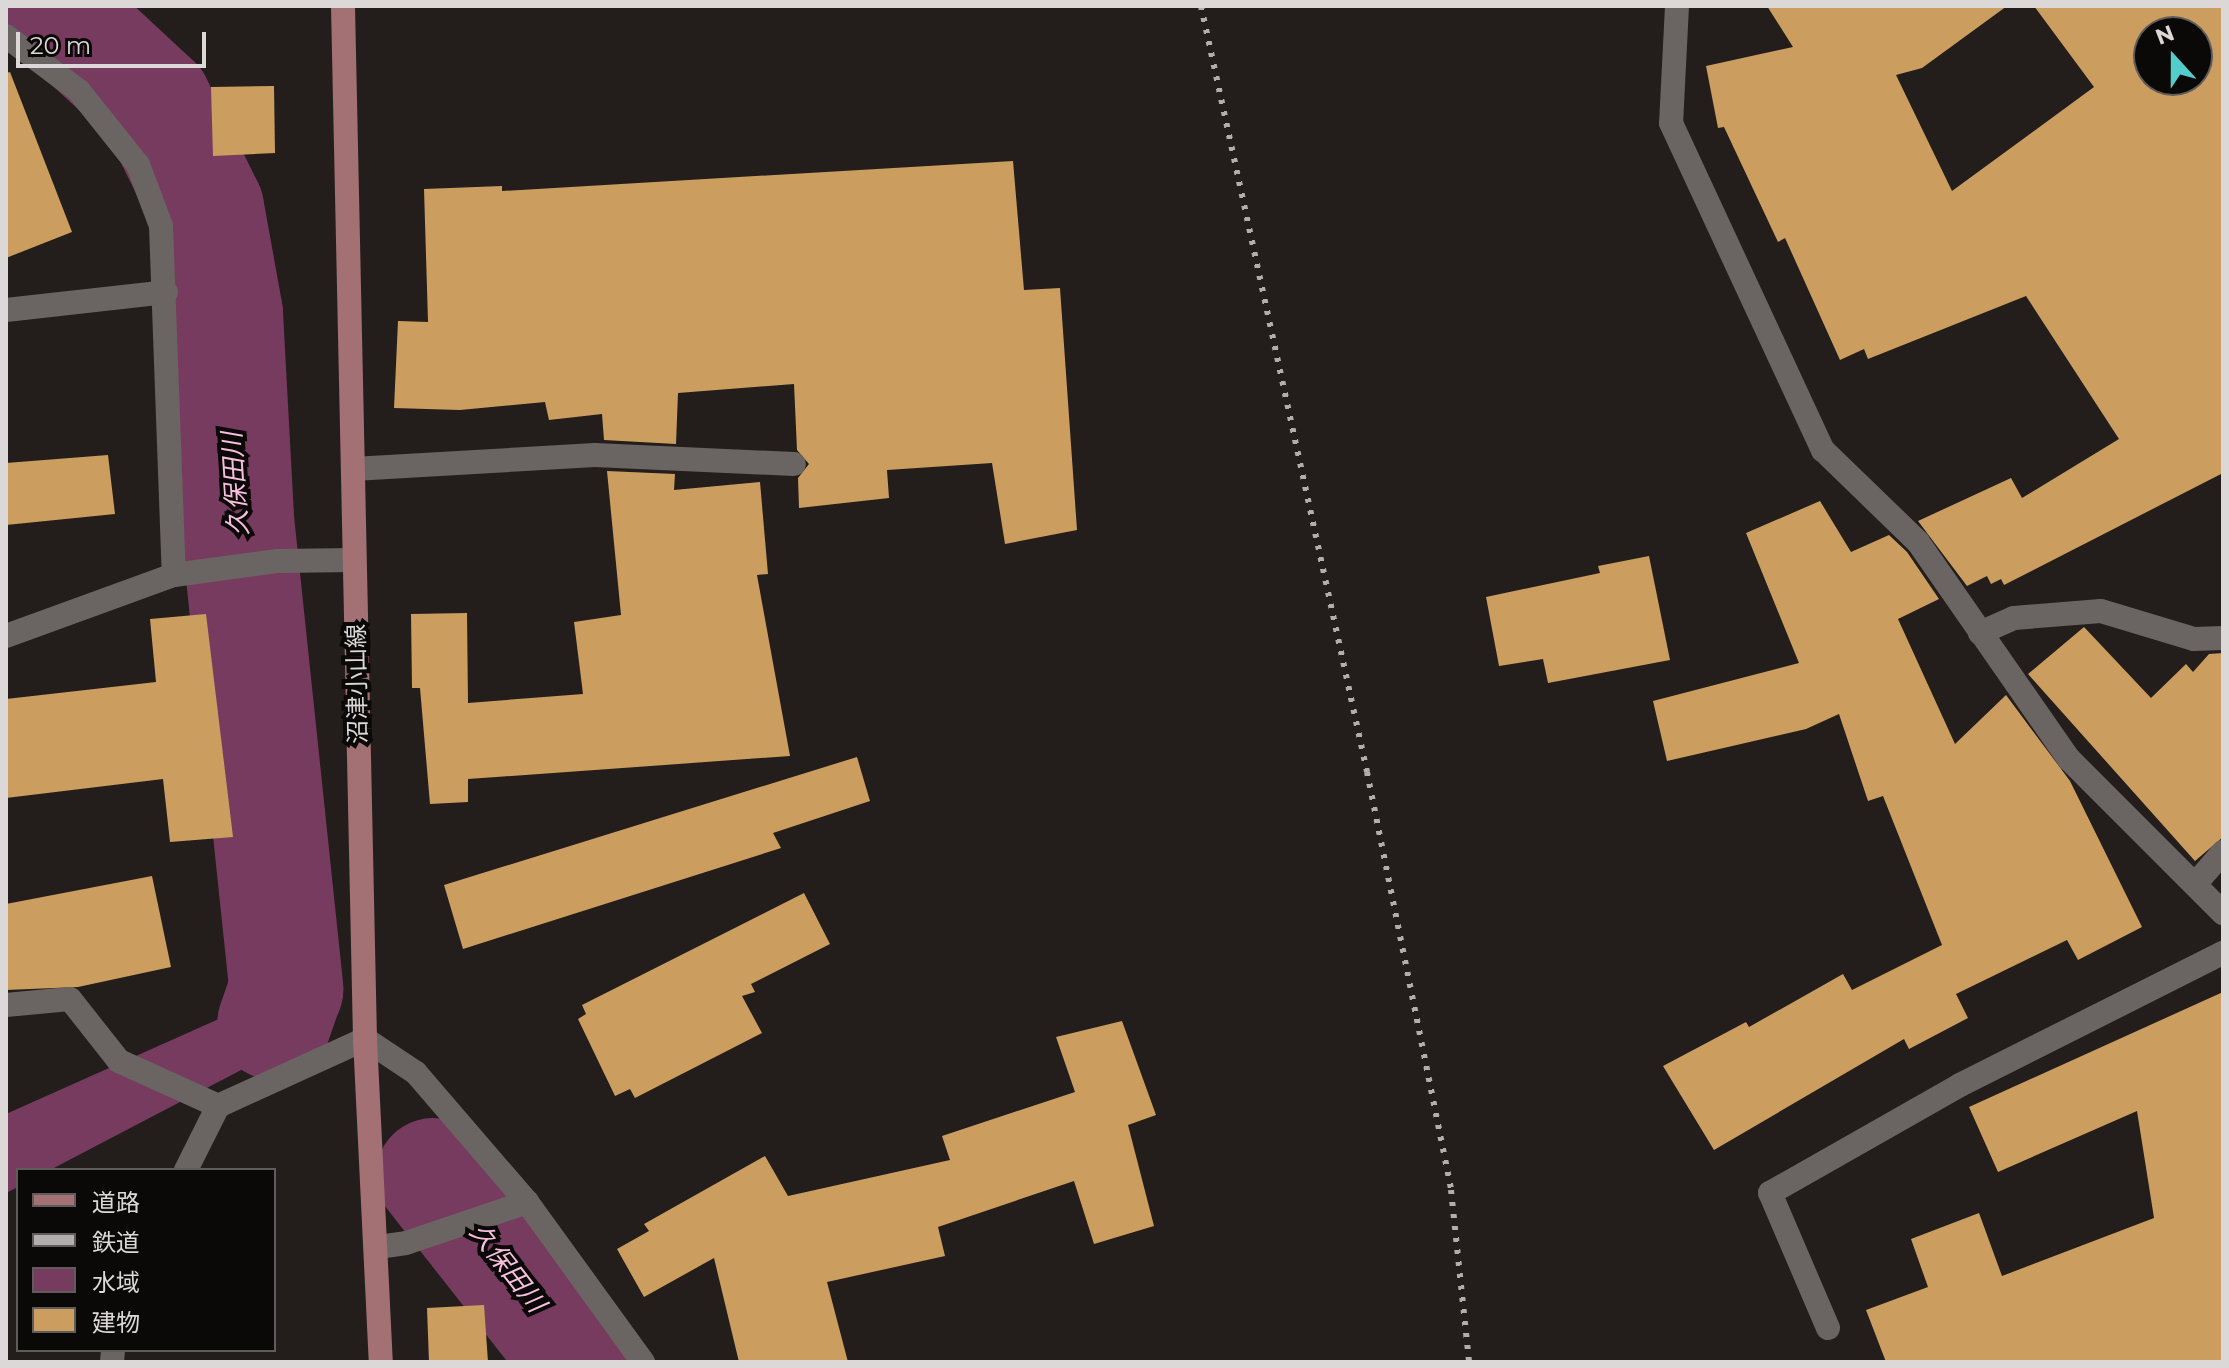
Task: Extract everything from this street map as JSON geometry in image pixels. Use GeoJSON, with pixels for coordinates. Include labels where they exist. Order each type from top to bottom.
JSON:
{"type":"FeatureCollection","features":[{"type":"Feature","properties":{"kind":"main road","name":"沼津小山線"},"geometry":{"type":"LineString","coordinates":[[343,6],[365,1039],[378,1247],[381,1362]]}},
{"type":"Feature","properties":{"kind":"street"},"geometry":{"type":"LineString","coordinates":[[1677,6],[1671,123],[1823,450],[1918,542],[2069,759],[2197,882],[2223,913]]}},
{"type":"Feature","properties":{"kind":"street"},"geometry":{"type":"LineString","coordinates":[[6,36],[79,91],[138,165],[161,226],[166,292],[174,575]]}},
{"type":"Feature","properties":{"kind":"street"},"geometry":{"type":"LineString","coordinates":[[6,310],[166,292]]}},
{"type":"Feature","properties":{"kind":"street"},"geometry":{"type":"LineString","coordinates":[[353,469],[595,455],[794,464]]}},
{"type":"Feature","properties":{"kind":"street"},"geometry":{"type":"LineString","coordinates":[[6,636],[174,575],[278,561],[354,560]]}},
{"type":"Feature","properties":{"kind":"street"},"geometry":{"type":"LineString","coordinates":[[1980,633],[2014,618],[2101,611],[2194,639],[2223,638]]}},
{"type":"Feature","properties":{"kind":"street"},"geometry":{"type":"LineString","coordinates":[[2197,882],[2223,852]]}},
{"type":"Feature","properties":{"kind":"street"},"geometry":{"type":"LineString","coordinates":[[1828,1328],[1770,1193],[1960,1085],[2223,953]]}},
{"type":"Feature","properties":{"kind":"street"},"geometry":{"type":"LineString","coordinates":[[6,1005],[70,999],[119,1061],[210,1103],[365,1039],[416,1073],[527,1202],[643,1362]]}},
{"type":"Feature","properties":{"kind":"street"},"geometry":{"type":"LineString","coordinates":[[187,1168],[210,1103]]}},
{"type":"Feature","properties":{"kind":"street"},"geometry":{"type":"LineString","coordinates":[[378,1247],[406,1243],[527,1202]]}},
{"type":"Feature","properties":{"kind":"water"},"geometry":{"type":"Polygon","coordinates":[[[286,989],[262,1059],[54,1168],[16,1168],[16,1188],[6,1193],[6,1114],[286,989]]]}},
{"type":"Feature","properties":{"kind":"building"},"geometry":{"type":"Polygon","coordinates":[[[1767,6],[2007,6],[1922,68],[1896,75],[1952,191],[2094,87],[2034,6],[2223,6],[2223,473],[2004,585],[2001,579],[1991,584],[1987,576],[1967,586],[1918,521],[2011,478],[2022,498],[2119,439],[2026,296],[1868,359],[1864,349],[1840,360],[1785,238],[1778,242],[1724,127],[1718,128],[1706,66],[1793,47],[1767,6]]]}},
{"type":"Feature","properties":{"kind":"building"},"geometry":{"type":"Polygon","coordinates":[[[10,72],[72,232],[6,258],[6,73],[10,72]]]}},
{"type":"Feature","properties":{"kind":"building"},"geometry":{"type":"Polygon","coordinates":[[[274,86],[275,153],[213,156],[211,87],[274,86]]]}},
{"type":"Feature","properties":{"kind":"building"},"geometry":{"type":"Polygon","coordinates":[[[1013,161],[1024,290],[1060,288],[1077,530],[1005,544],[992,463],[887,470],[889,498],[799,508],[798,478],[809,464],[797,450],[794,384],[678,393],[676,444],[604,440],[602,414],[549,420],[545,402],[460,410],[394,408],[398,321],[428,322],[424,189],[502,186],[502,191],[1013,161]]]}},
{"type":"Feature","properties":{"kind":"building"},"geometry":{"type":"Polygon","coordinates":[[[108,455],[115,514],[6,525],[6,463],[108,455]]]}},
{"type":"Feature","properties":{"kind":"building"},"geometry":{"type":"Polygon","coordinates":[[[607,471],[675,474],[674,490],[760,482],[768,574],[757,575],[790,756],[468,779],[468,802],[430,804],[420,688],[412,688],[411,614],[467,613],[468,703],[583,694],[574,622],[621,615],[607,471]]]}},
{"type":"Feature","properties":{"kind":"building"},"geometry":{"type":"Polygon","coordinates":[[[1820,501],[1851,552],[1889,535],[1907,552],[1939,599],[1898,619],[1955,744],[2006,695],[2070,781],[2142,927],[2078,960],[2067,940],[1956,994],[1968,1018],[1909,1049],[1904,1039],[1714,1150],[1663,1066],[1746,1022],[1749,1027],[1843,974],[1852,990],[1942,945],[1883,796],[1868,801],[1839,714],[1806,729],[1667,761],[1653,701],[1799,663],[1746,533],[1820,501]]]}},
{"type":"Feature","properties":{"kind":"building"},"geometry":{"type":"Polygon","coordinates":[[[1649,556],[1670,660],[1548,683],[1543,659],[1499,666],[1486,597],[1600,573],[1598,566],[1649,556]]]}},
{"type":"Feature","properties":{"kind":"building"},"geometry":{"type":"Polygon","coordinates":[[[206,614],[233,837],[170,842],[163,779],[6,798],[6,699],[156,682],[150,619],[206,614]]]}},
{"type":"Feature","properties":{"kind":"building"},"geometry":{"type":"Polygon","coordinates":[[[2084,627],[2151,698],[2186,664],[2193,672],[2209,654],[2223,653],[2223,837],[2195,861],[2028,674],[2084,627]]]}},
{"type":"Feature","properties":{"kind":"building"},"geometry":{"type":"Polygon","coordinates":[[[857,757],[870,801],[773,833],[781,848],[463,949],[444,885],[857,757]]]}},
{"type":"Feature","properties":{"kind":"building"},"geometry":{"type":"Polygon","coordinates":[[[152,876],[171,967],[78,987],[6,990],[6,904],[152,876]]]}},
{"type":"Feature","properties":{"kind":"building"},"geometry":{"type":"Polygon","coordinates":[[[804,893],[830,944],[751,984],[755,992],[742,996],[762,1033],[635,1098],[630,1089],[615,1096],[578,1019],[586,1014],[582,1005],[804,893]]]}},
{"type":"Feature","properties":{"kind":"building"},"geometry":{"type":"Polygon","coordinates":[[[2223,992],[2223,1362],[1886,1362],[1866,1310],[1928,1287],[1911,1239],[1979,1213],[2002,1276],[2154,1218],[2137,1111],[1998,1172],[1969,1107],[2223,992]]]}},
{"type":"Feature","properties":{"kind":"building"},"geometry":{"type":"Polygon","coordinates":[[[1122,1021],[1156,1115],[1128,1125],[1154,1226],[1094,1244],[1074,1181],[938,1227],[945,1256],[827,1282],[848,1362],[739,1362],[714,1258],[644,1297],[617,1249],[649,1231],[644,1224],[765,1156],[788,1196],[950,1160],[942,1136],[1075,1092],[1056,1037],[1122,1021]]]}},
{"type":"Feature","properties":{"kind":"building"},"geometry":{"type":"Polygon","coordinates":[[[484,1305],[488,1362],[429,1362],[427,1308],[484,1305]]]}},
{"type":"Feature","properties":{"kind":"waterway","name":"久保田川"},"geometry":{"type":"LineString","coordinates":[[43,6],[70,24],[155,103],[207,208],[226,314],[237,519],[286,989],[274,1023]]}},
{"type":"Feature","properties":{"kind":"waterway","name":"久保田川"},"geometry":{"type":"LineString","coordinates":[[433,1175],[580,1362]]}},
{"type":"Feature","properties":{"kind":"railway"},"geometry":{"type":"LineString","coordinates":[[1201,6],[1367,772],[1451,1190],[1469,1362]]}}]}
